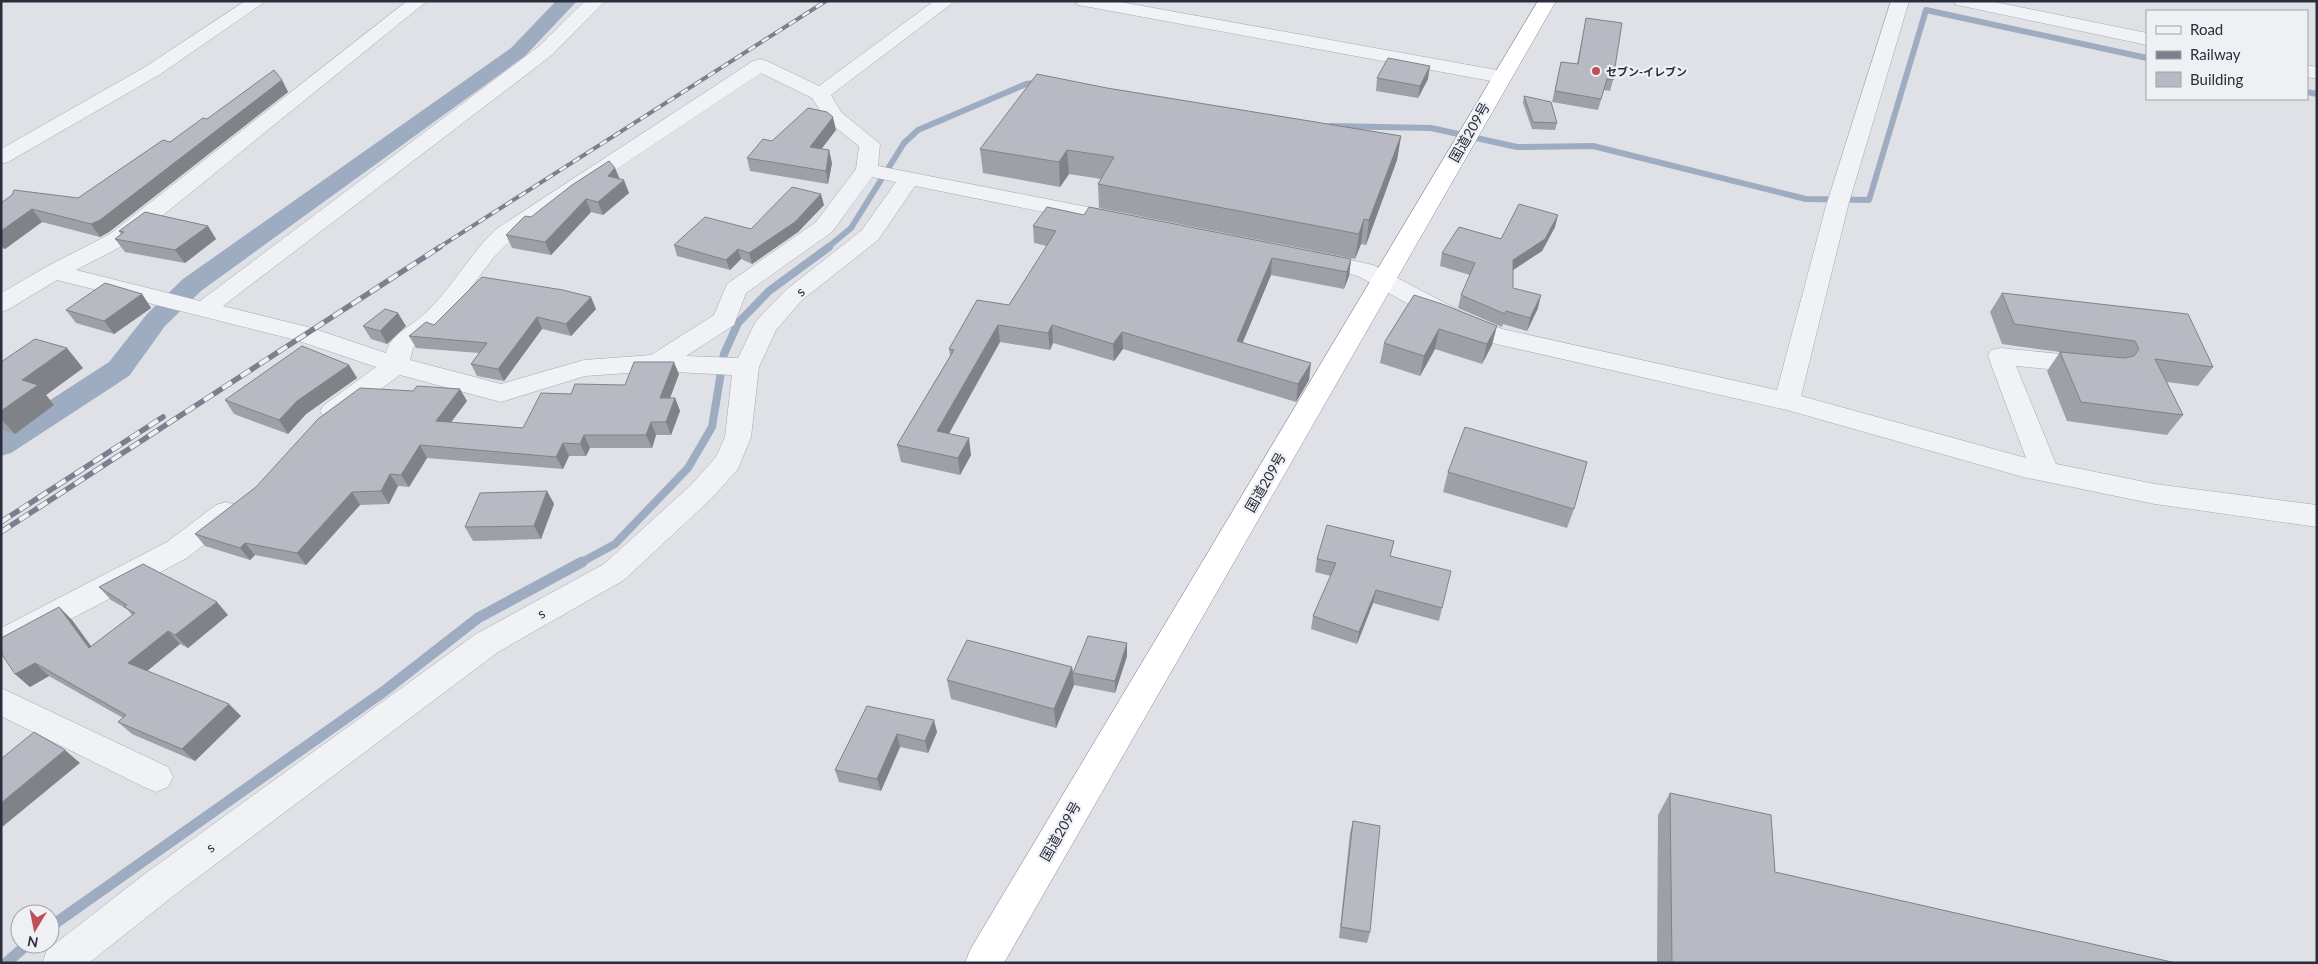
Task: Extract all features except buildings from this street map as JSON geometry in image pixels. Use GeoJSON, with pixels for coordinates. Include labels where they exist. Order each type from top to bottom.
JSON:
{"type":"FeatureCollection","features":[{"type":"Feature","properties":{"kind":"highway","name":"国道209号"},"geometry":{"type":"LineString","coordinates":[[983,963],[1546,1]]}},
{"type":"Feature","properties":{"kind":"street"},"geometry":{"type":"LineString","coordinates":[[1,158],[152,71],[257,1]]}},
{"type":"Feature","properties":{"kind":"street"},"geometry":{"type":"LineString","coordinates":[[1,304],[133,228],[418,1]]}},
{"type":"Feature","properties":{"kind":"street"},"geometry":{"type":"LineString","coordinates":[[204,310],[545,52],[596,1]]}},
{"type":"Feature","properties":{"kind":"street"},"geometry":{"type":"LineString","coordinates":[[820,94],[946,1]]}},
{"type":"Feature","properties":{"kind":"street"},"geometry":{"type":"LineString","coordinates":[[1084,1],[1502,77]]}},
{"type":"Feature","properties":{"kind":"street"},"geometry":{"type":"LineString","coordinates":[[1787,402],[1839,201],[1900,1]]}},
{"type":"Feature","properties":{"kind":"street"},"geometry":{"type":"LineString","coordinates":[[1962,1],[2146,39]]}},
{"type":"Feature","properties":{"kind":"street"},"geometry":{"type":"LineString","coordinates":[[310,430],[396,365],[400,344],[424,328],[440,312],[486,250],[504,234],[760,65],[820,94],[833,116],[870,144],[871,171],[824,227],[735,289],[724,318],[657,363]]}},
{"type":"Feature","properties":{"kind":"street"},"geometry":{"type":"LineString","coordinates":[[871,171],[1142,225]]}},
{"type":"Feature","properties":{"kind":"street","name":"s"},"geometry":{"type":"LineString","coordinates":[[60,963],[160,885],[487,643],[614,572],[701,492],[728,462],[738,437],[746,367],[765,327],[794,295],[870,235],[904,177]]}},
{"type":"Feature","properties":{"kind":"street"},"geometry":{"type":"LineString","coordinates":[[1297,256],[1365,270],[1384,278],[1453,318],[1496,336],[1787,402],[2045,471],[2155,494],[2317,516]]}},
{"type":"Feature","properties":{"kind":"street"},"geometry":{"type":"LineString","coordinates":[[54,272],[303,334],[396,365],[501,393],[584,368],[657,363],[746,367]]}},
{"type":"Feature","properties":{"kind":"street"},"geometry":{"type":"LineString","coordinates":[[2045,471],[2000,356],[2110,367]]}},
{"type":"Feature","properties":{"kind":"street"},"geometry":{"type":"LineString","coordinates":[[1,643],[56,612],[177,550],[246,497]]}},
{"type":"Feature","properties":{"kind":"street"},"geometry":{"type":"LineString","coordinates":[[1,701],[156,777]]}},
{"type":"Feature","properties":{"kind":"waterway"},"geometry":{"type":"LineString","coordinates":[[1,446],[119,369],[156,320],[192,285],[518,52],[567,1]]}},
{"type":"Feature","properties":{"kind":"waterway"},"geometry":{"type":"LineString","coordinates":[[1331,126],[1431,128],[1517,147],[1593,146],[1806,199],[1869,200],[1926,10],[2146,58]]}},
{"type":"Feature","properties":{"kind":"waterway"},"geometry":{"type":"LineString","coordinates":[[827,248],[851,228],[904,143],[918,130],[1026,84],[1041,82]]}},
{"type":"Feature","properties":{"kind":"waterway"},"geometry":{"type":"LineString","coordinates":[[2308,92],[2317,94]]}},
{"type":"Feature","properties":{"kind":"waterway"},"geometry":{"type":"LineString","coordinates":[[580,563],[615,544],[688,468],[712,427],[724,354],[738,323],[769,291],[829,247]]}},
{"type":"Feature","properties":{"kind":"waterway"},"geometry":{"type":"LineString","coordinates":[[60,920],[383,692],[478,618],[582,562]]}},
{"type":"Feature","properties":{"kind":"waterway"},"geometry":{"type":"LineString","coordinates":[[6,963],[16,954]]}},
{"type":"Feature","properties":{"kind":"railway"},"geometry":{"type":"LineString","coordinates":[[438,248],[826,1]]}},
{"type":"Feature","properties":{"kind":"railway"},"geometry":{"type":"LineString","coordinates":[[1,532],[440,247]]}},
{"type":"Feature","properties":{"kind":"railway"},"geometry":{"type":"LineString","coordinates":[[1,522],[163,417]]}},
{"type":"Feature","properties":{"kind":"place","name":"セブン-イレブン"},"geometry":{"type":"Point","coordinates":[1596,71]}}]}
